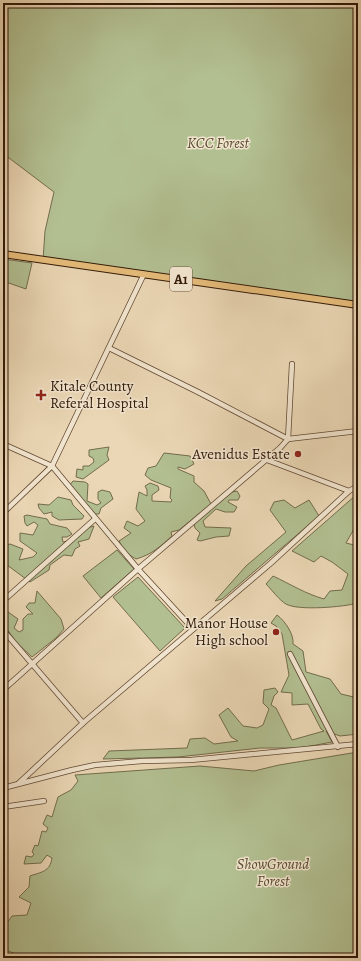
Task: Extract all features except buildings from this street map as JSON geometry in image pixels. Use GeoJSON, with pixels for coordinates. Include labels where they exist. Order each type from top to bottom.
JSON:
{"type":"FeatureCollection","features":[{"type":"Feature","properties":{"kind":"highway","name":"A1"},"geometry":{"type":"LineString","coordinates":[[3,254],[358,305]]}},
{"type":"Feature","properties":{"kind":"street"},"geometry":{"type":"LineString","coordinates":[[3,513],[52,466],[144,274]]}},
{"type":"Feature","properties":{"kind":"street"},"geometry":{"type":"LineString","coordinates":[[109,348],[198,392],[288,440],[358,431]]}},
{"type":"Feature","properties":{"kind":"street"},"geometry":{"type":"LineString","coordinates":[[3,690],[138,569],[267,460],[288,440],[292,364]]}},
{"type":"Feature","properties":{"kind":"street"},"geometry":{"type":"LineString","coordinates":[[3,444],[52,466],[94,519],[193,629]]}},
{"type":"Feature","properties":{"kind":"street"},"geometry":{"type":"LineString","coordinates":[[267,460],[350,491]]}},
{"type":"Feature","properties":{"kind":"street"},"geometry":{"type":"LineString","coordinates":[[18,784],[83,723],[271,563],[350,491],[358,486]]}},
{"type":"Feature","properties":{"kind":"street"},"geometry":{"type":"LineString","coordinates":[[3,600],[94,519]]}},
{"type":"Feature","properties":{"kind":"street"},"geometry":{"type":"LineString","coordinates":[[3,630],[83,723]]}},
{"type":"Feature","properties":{"kind":"street"},"geometry":{"type":"LineString","coordinates":[[290,654],[338,747]]}},
{"type":"Feature","properties":{"kind":"street"},"geometry":{"type":"LineString","coordinates":[[3,788],[95,765],[142,761],[191,760],[358,744]]}},
{"type":"Feature","properties":{"kind":"street"},"geometry":{"type":"LineString","coordinates":[[3,807],[44,800]]}},
{"type":"Feature","properties":{"kind":"green space","name":"KCC Forest"},"geometry":{"type":"Polygon","coordinates":[[[3,3],[358,3],[358,302],[43,260],[45,231],[54,192],[3,155],[3,3]]]}},
{"type":"Feature","properties":{"kind":"green space"},"geometry":{"type":"Polygon","coordinates":[[[3,259],[32,263],[26,289],[3,281],[3,259]]]}},
{"type":"Feature","properties":{"kind":"green space"},"geometry":{"type":"Polygon","coordinates":[[[109,447],[107,455],[109,460],[83,479],[76,477],[77,469],[83,470],[83,466],[89,466],[94,462],[93,458],[89,456],[89,450],[109,447]]]}},
{"type":"Feature","properties":{"kind":"green space"},"geometry":{"type":"Polygon","coordinates":[[[164,453],[190,456],[194,464],[185,469],[178,467],[178,469],[194,476],[194,482],[204,491],[211,504],[179,530],[171,532],[172,536],[156,550],[136,559],[125,552],[119,541],[131,533],[124,528],[127,521],[138,526],[145,521],[136,509],[139,492],[147,496],[145,486],[150,483],[158,486],[159,490],[152,495],[152,501],[171,502],[171,488],[151,480],[145,475],[148,468],[156,466],[164,453]]]}},
{"type":"Feature","properties":{"kind":"green space"},"geometry":{"type":"Polygon","coordinates":[[[73,481],[85,482],[88,484],[87,501],[97,505],[101,503],[98,499],[98,492],[102,490],[110,492],[113,499],[101,508],[99,514],[95,514],[70,485],[73,481]]]}},
{"type":"Feature","properties":{"kind":"green space"},"geometry":{"type":"Polygon","coordinates":[[[237,491],[240,496],[238,500],[229,500],[228,502],[237,507],[234,512],[225,512],[216,509],[203,521],[205,527],[231,528],[229,536],[216,537],[200,541],[197,540],[200,533],[195,528],[194,524],[232,492],[237,491]]]}},
{"type":"Feature","properties":{"kind":"green space"},"geometry":{"type":"Polygon","coordinates":[[[356,495],[358,495],[358,522],[346,543],[358,546],[358,603],[343,606],[310,608],[286,604],[266,584],[273,576],[304,592],[324,599],[330,591],[342,590],[348,574],[321,556],[314,562],[292,551],[356,495]]]}},
{"type":"Feature","properties":{"kind":"green space"},"geometry":{"type":"Polygon","coordinates":[[[58,497],[71,500],[73,505],[84,516],[82,519],[59,520],[52,516],[52,512],[44,514],[39,508],[38,504],[49,505],[58,497]]]}},
{"type":"Feature","properties":{"kind":"green space"},"geometry":{"type":"Polygon","coordinates":[[[284,500],[295,508],[309,500],[319,516],[222,599],[215,601],[246,566],[286,532],[270,510],[274,502],[284,500]]]}},
{"type":"Feature","properties":{"kind":"green space"},"geometry":{"type":"Polygon","coordinates":[[[27,515],[47,519],[50,524],[67,528],[72,534],[67,537],[62,537],[63,542],[76,539],[87,528],[94,526],[89,539],[78,542],[80,546],[75,549],[72,556],[64,555],[50,565],[49,570],[30,582],[3,562],[3,546],[10,544],[23,549],[19,560],[33,557],[37,553],[20,541],[20,533],[33,535],[38,525],[34,522],[27,526],[24,516],[27,515]]]}},
{"type":"Feature","properties":{"kind":"green space"},"geometry":{"type":"Polygon","coordinates":[[[117,550],[134,569],[101,598],[83,576],[117,550]]]}},
{"type":"Feature","properties":{"kind":"green space"},"geometry":{"type":"Polygon","coordinates":[[[138,577],[185,628],[160,651],[113,597],[138,577]]]}},
{"type":"Feature","properties":{"kind":"green space"},"geometry":{"type":"Polygon","coordinates":[[[37,591],[61,619],[64,629],[56,638],[32,657],[16,642],[3,623],[3,613],[8,612],[18,619],[14,628],[19,632],[23,630],[23,619],[28,614],[33,614],[26,607],[29,603],[35,603],[37,591]]]}},
{"type":"Feature","properties":{"kind":"green space"},"geometry":{"type":"Polygon","coordinates":[[[277,615],[288,628],[292,636],[293,644],[303,651],[306,672],[330,679],[341,694],[358,698],[358,734],[340,736],[326,731],[332,742],[300,748],[260,748],[178,757],[103,759],[109,751],[187,748],[190,739],[205,738],[214,744],[238,741],[231,737],[219,715],[228,708],[243,726],[257,728],[263,725],[269,709],[263,703],[264,690],[275,688],[278,692],[274,696],[271,705],[276,708],[292,740],[324,731],[321,729],[308,704],[292,705],[292,693],[281,692],[289,675],[282,634],[276,626],[271,623],[277,615]]]}},
{"type":"Feature","properties":{"kind":"green space","name":"ShowGround Forest"},"geometry":{"type":"Polygon","coordinates":[[[358,752],[358,958],[14,958],[16,954],[3,949],[3,928],[12,916],[27,915],[31,903],[19,897],[29,887],[30,876],[47,869],[52,858],[47,855],[41,863],[24,864],[26,856],[32,857],[34,854],[32,852],[35,845],[38,846],[42,831],[46,832],[48,828],[43,824],[47,815],[52,817],[58,797],[71,790],[78,781],[75,775],[200,766],[254,771],[279,765],[358,752]]]}},
{"type":"Feature","properties":{"kind":"place","name":"Kitale County Referal Hospital"},"geometry":{"type":"Point","coordinates":[41,395]}},
{"type":"Feature","properties":{"kind":"place","name":"Avenidus Estate"},"geometry":{"type":"Point","coordinates":[298,454]}},
{"type":"Feature","properties":{"kind":"place","name":"Manor House High school"},"geometry":{"type":"Point","coordinates":[276,632]}}]}
